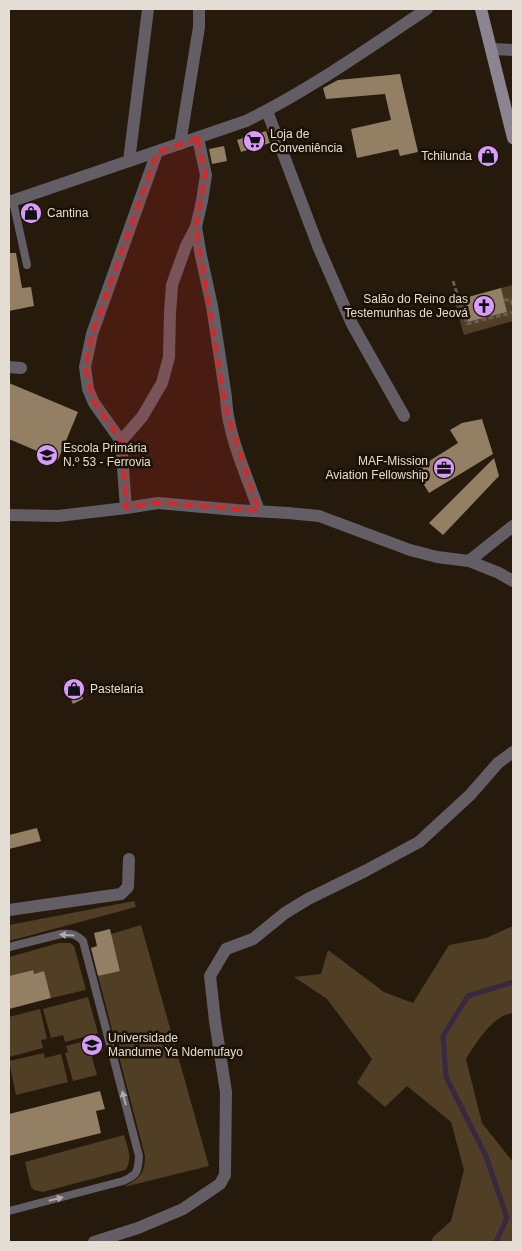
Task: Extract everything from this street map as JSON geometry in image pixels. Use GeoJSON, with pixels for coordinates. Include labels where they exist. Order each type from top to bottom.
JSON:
{"type":"FeatureCollection","features":[{"type":"Feature","properties":{"kind":"street"},"geometry":{"type":"LineString","coordinates":[[129,162],[148,9]]}},
{"type":"Feature","properties":{"kind":"street"},"geometry":{"type":"LineString","coordinates":[[180,144],[199,28],[200,9]]}},
{"type":"Feature","properties":{"kind":"street"},"geometry":{"type":"LineString","coordinates":[[11,201],[246,121],[309,87],[427,9]]}},
{"type":"Feature","properties":{"kind":"street"},"geometry":{"type":"LineString","coordinates":[[480,9],[513,138]]}},
{"type":"Feature","properties":{"kind":"street"},"geometry":{"type":"LineString","coordinates":[[491,49],[513,50]]}},
{"type":"Feature","properties":{"kind":"street"},"geometry":{"type":"LineString","coordinates":[[266,111],[318,246],[352,324],[404,416]]}},
{"type":"Feature","properties":{"kind":"street"},"geometry":{"type":"LineString","coordinates":[[121,441],[142,417],[162,383],[169,357],[172,285],[186,246],[196,228],[206,175],[198,138]]}},
{"type":"Feature","properties":{"kind":"street"},"geometry":{"type":"LineString","coordinates":[[126,508],[121,441],[94,403],[88,389],[85,367],[92,334],[156,152]]}},
{"type":"Feature","properties":{"kind":"street"},"geometry":{"type":"LineString","coordinates":[[196,228],[212,306],[226,408],[236,446],[259,512]]}},
{"type":"Feature","properties":{"kind":"street"},"geometry":{"type":"LineString","coordinates":[[9,515],[58,516],[158,503],[319,516],[410,550],[469,561],[513,581]]}},
{"type":"Feature","properties":{"kind":"street"},"geometry":{"type":"LineString","coordinates":[[469,561],[513,526]]}},
{"type":"Feature","properties":{"kind":"street"},"geometry":{"type":"LineString","coordinates":[[94,1242],[138,1228],[183,1209],[220,1184],[225,1175],[226,1092],[210,976],[226,949],[253,939],[286,913],[308,899],[366,871],[419,842],[470,795],[498,763],[513,752]]}},
{"type":"Feature","properties":{"kind":"street"},"geometry":{"type":"LineString","coordinates":[[9,910],[121,894],[128,887],[129,860]]}},
{"type":"Feature","properties":{"kind":"lane"},"geometry":{"type":"LineString","coordinates":[[11,201],[27,265]]}},
{"type":"Feature","properties":{"kind":"lane"},"geometry":{"type":"LineString","coordinates":[[9,947],[69,933],[78,936],[83,942],[139,1156],[137,1171],[132,1177],[123,1181],[9,1211]]}},
{"type":"Feature","properties":{"kind":"path"},"geometry":{"type":"LineString","coordinates":[[453,281],[468,324],[513,312]]}},
{"type":"Feature","properties":{"kind":"path"},"geometry":{"type":"LineString","coordinates":[[504,300],[512,300],[513,307]]}},
{"type":"Feature","properties":{"kind":"highlighted area"},"geometry":{"type":"Polygon","coordinates":[[[198,138],[206,175],[196,227],[226,408],[259,511],[158,503],[126,508],[121,441],[94,403],[85,367],[92,334],[157,152],[198,138]]]}},
{"type":"Feature","properties":{"kind":"shaded area"},"geometry":{"type":"Polygon","coordinates":[[[513,285],[513,321],[464,335],[454,300],[461,299],[468,322],[507,312],[501,288],[513,285]]]}},
{"type":"Feature","properties":{"kind":"shaded area"},"geometry":{"type":"Polygon","coordinates":[[[134,901],[136,907],[9,941],[9,925],[134,901]]]}},
{"type":"Feature","properties":{"kind":"shaded area"},"geometry":{"type":"Polygon","coordinates":[[[141,925],[209,1166],[124,1187],[140,1175],[144,1168],[145,1156],[98,976],[120,970],[111,934],[141,925]]]}},
{"type":"Feature","properties":{"kind":"shaded area"},"geometry":{"type":"Polygon","coordinates":[[[513,926],[513,1013],[492,1024],[466,1059],[482,1123],[513,1162],[513,1242],[431,1242],[433,1237],[451,1221],[464,1170],[451,1122],[407,1086],[385,1107],[357,1083],[372,1059],[327,999],[294,977],[321,974],[328,950],[384,992],[413,1003],[449,945],[486,938],[513,926]]]}},
{"type":"Feature","properties":{"kind":"shaded area"},"geometry":{"type":"Polygon","coordinates":[[[59,943],[70,943],[74,946],[86,990],[51,998],[44,971],[34,974],[32,970],[9,976],[9,957],[59,943]]]}},
{"type":"Feature","properties":{"kind":"shaded area"},"geometry":{"type":"Polygon","coordinates":[[[88,997],[98,1033],[65,1042],[63,1035],[51,1038],[43,1009],[88,997]]]}},
{"type":"Feature","properties":{"kind":"shaded area"},"geometry":{"type":"Polygon","coordinates":[[[40,1009],[47,1039],[41,1040],[43,1048],[9,1057],[9,1017],[40,1009]]]}},
{"type":"Feature","properties":{"kind":"shaded area"},"geometry":{"type":"Polygon","coordinates":[[[99,1037],[103,1051],[91,1054],[97,1075],[73,1081],[65,1053],[68,1052],[66,1046],[99,1037]]]}},
{"type":"Feature","properties":{"kind":"shaded area"},"geometry":{"type":"Polygon","coordinates":[[[44,1053],[45,1058],[61,1054],[68,1082],[16,1095],[9,1061],[44,1053]]]}},
{"type":"Feature","properties":{"kind":"shaded area"},"geometry":{"type":"Polygon","coordinates":[[[124,1135],[129,1157],[128,1166],[125,1170],[43,1192],[34,1190],[31,1187],[25,1162],[124,1135]]]}},
{"type":"Feature","properties":{"kind":"building"},"geometry":{"type":"Polygon","coordinates":[[[400,74],[418,152],[400,156],[398,149],[357,158],[351,129],[391,120],[385,94],[326,99],[323,88],[338,80],[400,74]]]}},
{"type":"Feature","properties":{"kind":"building","name":"Loja de Conveniência"},"geometry":{"type":"Polygon","coordinates":[[[266,131],[270,143],[241,152],[237,140],[266,131]]]}},
{"type":"Feature","properties":{"kind":"building"},"geometry":{"type":"Polygon","coordinates":[[[224,146],[227,161],[212,164],[209,149],[224,146]]]}},
{"type":"Feature","properties":{"kind":"building"},"geometry":{"type":"Polygon","coordinates":[[[9,253],[16,253],[22,288],[31,287],[34,306],[9,311],[9,253]]]}},
{"type":"Feature","properties":{"kind":"building","name":"Salão do Reino das Testemunhas de Jeová"},"geometry":{"type":"Polygon","coordinates":[[[501,288],[507,312],[468,322],[461,299],[501,288]]]}},
{"type":"Feature","properties":{"kind":"building"},"geometry":{"type":"Polygon","coordinates":[[[9,383],[78,412],[58,460],[9,439],[9,383]]]}},
{"type":"Feature","properties":{"kind":"building"},"geometry":{"type":"Polygon","coordinates":[[[482,419],[493,454],[429,493],[415,470],[458,443],[450,430],[462,423],[482,419]]]}},
{"type":"Feature","properties":{"kind":"building"},"geometry":{"type":"Polygon","coordinates":[[[494,458],[499,476],[443,535],[429,523],[494,458]]]}},
{"type":"Feature","properties":{"kind":"building","name":"Pastelaria"},"geometry":{"type":"Polygon","coordinates":[[[80,680],[83,699],[73,704],[64,682],[80,680]]]}},
{"type":"Feature","properties":{"kind":"building"},"geometry":{"type":"Polygon","coordinates":[[[37,828],[41,841],[9,849],[9,835],[37,828]]]}},
{"type":"Feature","properties":{"kind":"building"},"geometry":{"type":"Polygon","coordinates":[[[110,929],[120,971],[98,976],[91,948],[97,946],[94,933],[110,929]]]}},
{"type":"Feature","properties":{"kind":"building"},"geometry":{"type":"Polygon","coordinates":[[[33,970],[34,974],[44,971],[51,998],[9,1009],[9,976],[33,970]]]}},
{"type":"Feature","properties":{"kind":"building"},"geometry":{"type":"Polygon","coordinates":[[[100,1091],[105,1109],[96,1111],[101,1133],[9,1156],[9,1114],[100,1091]]]}},
{"type":"Feature","properties":{"kind":"waterway"},"geometry":{"type":"LineString","coordinates":[[496,1242],[507,1218],[486,1156],[446,1077],[443,1036],[468,996],[513,982]]}},
{"type":"Feature","properties":{"kind":"place","name":"Loja de Conveniência"},"geometry":{"type":"Point","coordinates":[254,141]}},
{"type":"Feature","properties":{"kind":"place","name":"Tchilunda"},"geometry":{"type":"Point","coordinates":[488,156]}},
{"type":"Feature","properties":{"kind":"place","name":"Cantina"},"geometry":{"type":"Point","coordinates":[31,213]}},
{"type":"Feature","properties":{"kind":"place","name":"Salão do Reino das Testemunhas de Jeová"},"geometry":{"type":"Point","coordinates":[484,306]}},
{"type":"Feature","properties":{"kind":"place","name":"Escola Primária N.º 53 - Ferrovia"},"geometry":{"type":"Point","coordinates":[47,455]}},
{"type":"Feature","properties":{"kind":"place","name":"MAF-Mission Aviation Fellowship"},"geometry":{"type":"Point","coordinates":[444,468]}},
{"type":"Feature","properties":{"kind":"place","name":"Pastelaria"},"geometry":{"type":"Point","coordinates":[74,689]}},
{"type":"Feature","properties":{"kind":"place","name":"Universidade Mandume Ya Ndemufayo"},"geometry":{"type":"Point","coordinates":[92,1045]}}]}
